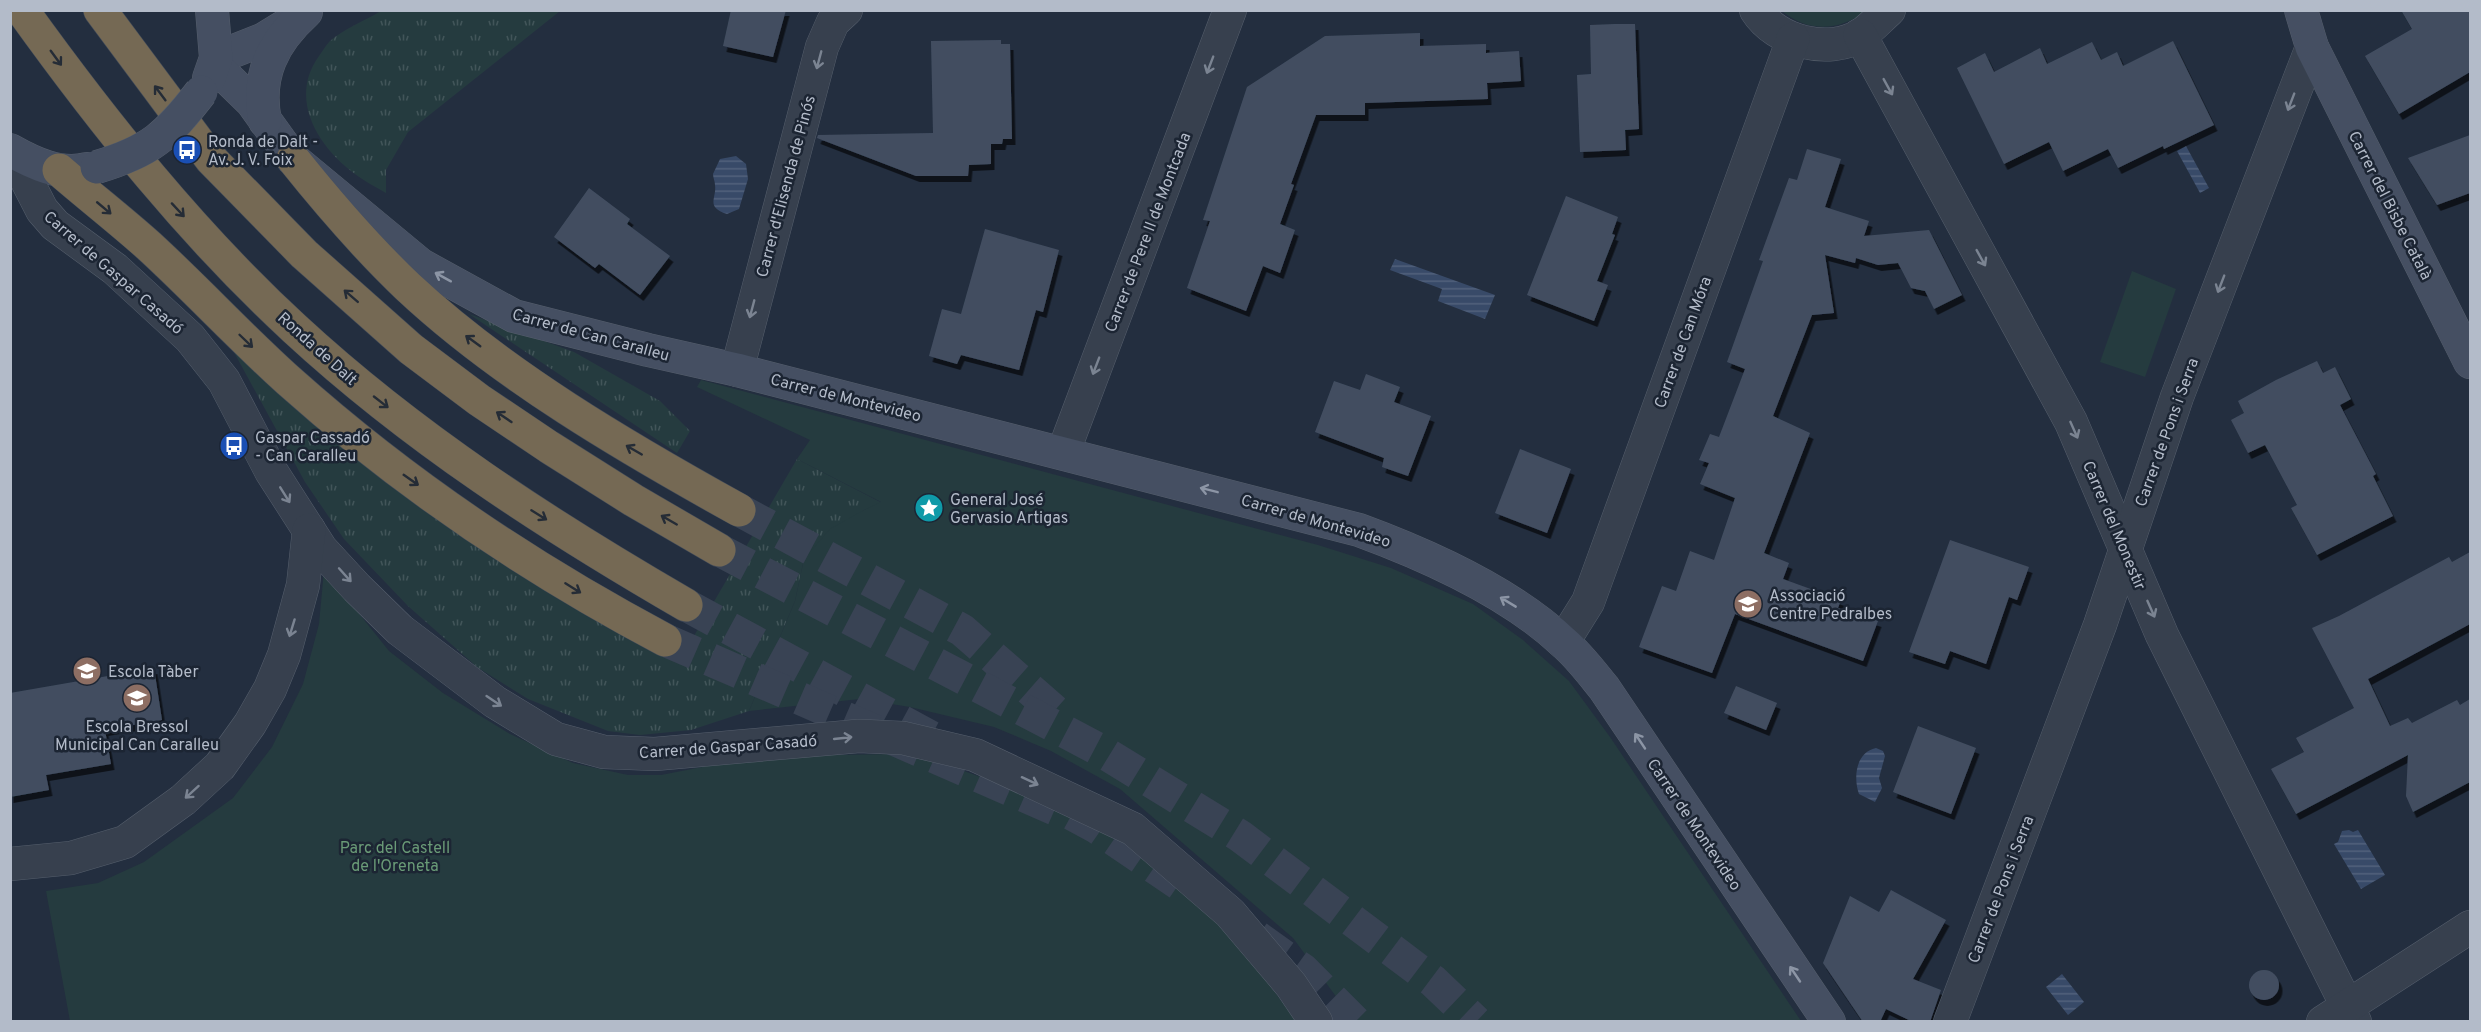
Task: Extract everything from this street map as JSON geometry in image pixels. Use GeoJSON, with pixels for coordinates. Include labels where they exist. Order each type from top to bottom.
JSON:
{"type":"FeatureCollection","features":[{"type":"Feature","properties":{"kind":"highway","name":"Ronda de Dalt"},"geometry":{"type":"LineString","coordinates":[[22,10],[84,97],[167,198],[295,329],[437,446],[514,499],[686,605]]}},
{"type":"Feature","properties":{"kind":"highway"},"geometry":{"type":"LineString","coordinates":[[100,10],[211,159],[304,254],[411,349],[478,400],[549,447],[633,500],[719,550]]}},
{"type":"Feature","properties":{"kind":"highway"},"geometry":{"type":"LineString","coordinates":[[292,159],[353,233],[409,288],[465,335],[619,441],[740,510]]}},
{"type":"Feature","properties":{"kind":"highway"},"geometry":{"type":"LineString","coordinates":[[59,170],[147,244],[290,382],[400,472],[502,544],[581,593],[665,640]]}},
{"type":"Feature","properties":{"kind":"street"},"geometry":{"type":"LineString","coordinates":[[210,72],[212,10]]}},
{"type":"Feature","properties":{"kind":"street","name":"Carrer d'Elisenda de Pinós"},"geometry":{"type":"LineString","coordinates":[[737,370],[822,47],[833,22],[846,10]]}},
{"type":"Feature","properties":{"kind":"street","name":"Carrer de Pere II de Montcada"},"geometry":{"type":"LineString","coordinates":[[1063,453],[1230,10]]}},
{"type":"Feature","properties":{"kind":"street"},"geometry":{"type":"LineString","coordinates":[[1756,10],[1774,29],[1792,39],[1812,44],[1842,42],[1860,35],[1889,10]]}},
{"type":"Feature","properties":{"kind":"street","name":"Carrer del Bisbe Català"},"geometry":{"type":"LineString","coordinates":[[2301,10],[2313,47],[2470,362]]}},
{"type":"Feature","properties":{"kind":"street"},"geometry":{"type":"LineString","coordinates":[[17,156],[59,170],[81,171],[128,158],[149,147],[172,128],[210,72],[307,11]]}},
{"type":"Feature","properties":{"kind":"street"},"geometry":{"type":"LineString","coordinates":[[265,121],[263,89],[274,49],[281,37],[307,11]]}},
{"type":"Feature","properties":{"kind":"street","name":"Carrer del Monestir"},"geometry":{"type":"LineString","coordinates":[[1860,35],[2071,422],[2162,635],[2342,1017]]}},
{"type":"Feature","properties":{"kind":"street","name":"Carrer de Can Móra"},"geometry":{"type":"LineString","coordinates":[[1563,642],[1588,602],[1792,39]]}},
{"type":"Feature","properties":{"kind":"street","name":"Carrer de Pons i Serra"},"geometry":{"type":"LineString","coordinates":[[1950,1022],[2100,625],[2177,397],[2313,47]]}},
{"type":"Feature","properties":{"kind":"street","name":"Carrer de Can Caralleu"},"geometry":{"type":"LineString","coordinates":[[210,72],[252,102],[292,159],[421,265],[514,316],[737,370]]}},
{"type":"Feature","properties":{"kind":"street","name":"Carrer de Gaspar Casadó"},"geometry":{"type":"LineString","coordinates":[[17,156],[42,210],[55,225],[115,269],[189,338],[224,381],[271,471],[321,549],[400,630],[486,696],[556,739],[604,752],[655,754],[860,736],[903,738],[975,754],[1133,830],[1230,913],[1291,985],[1316,1022]]}},
{"type":"Feature","properties":{"kind":"street","name":"Carrer de Montevideo"},"geometry":{"type":"LineString","coordinates":[[737,370],[1359,530],[1405,547],[1478,584],[1533,617],[1583,661],[1604,688],[1828,1022]]}},
{"type":"Feature","properties":{"kind":"street"},"geometry":{"type":"LineString","coordinates":[[10,864],[71,858],[125,842],[183,800],[220,766],[250,724],[270,689],[284,655],[303,585],[309,530]]}},
{"type":"Feature","properties":{"kind":"street"},"geometry":{"type":"LineString","coordinates":[[2342,1017],[2470,927]]}},
{"type":"Feature","properties":{"kind":"green space"},"geometry":{"type":"Polygon","coordinates":[[[381,11],[560,11],[408,132],[386,170],[386,193],[355,174],[329,150],[312,121],[307,105],[306,89],[310,72],[330,41],[381,11]]]}},
{"type":"Feature","properties":{"kind":"green space"},"geometry":{"type":"Polygon","coordinates":[[[1782,11],[1868,11],[1846,22],[1825,27],[1803,23],[1782,11]]]}},
{"type":"Feature","properties":{"kind":"green space"},"geometry":{"type":"Polygon","coordinates":[[[2132,271],[2176,289],[2145,377],[2100,362],[2132,271]]]}},
{"type":"Feature","properties":{"kind":"green space"},"geometry":{"type":"Polygon","coordinates":[[[469,314],[574,352],[660,401],[690,431],[677,453],[469,314]]]}},
{"type":"Feature","properties":{"kind":"green space"},"geometry":{"type":"Polygon","coordinates":[[[229,343],[539,578],[680,660],[797,459],[882,503],[864,510],[804,559],[795,601],[749,711],[691,730],[640,735],[608,731],[528,699],[477,667],[408,606],[344,539],[305,482],[229,343]]]}},
{"type":"Feature","properties":{"kind":"green space"},"geometry":{"type":"Polygon","coordinates":[[[701,380],[1318,545],[1391,568],[1473,604],[1523,640],[1569,681],[1610,737],[1801,1021],[1354,1021],[1293,938],[1120,789],[1051,751],[994,727],[910,707],[860,699],[749,711],[795,601],[804,559],[830,529],[881,502],[797,459],[810,440],[697,387],[701,380]]]}},
{"type":"Feature","properties":{"kind":"green space","name":"Parc del Castell de l'Oreneta"},"geometry":{"type":"Polygon","coordinates":[[[324,570],[389,651],[443,693],[510,734],[573,763],[628,775],[661,775],[738,760],[899,754],[950,766],[1014,789],[1096,827],[1163,873],[1234,936],[1296,1021],[70,1021],[46,891],[98,883],[144,862],[233,798],[272,747],[303,684],[319,624],[324,570]]]}},
{"type":"Feature","properties":{"kind":"water"},"geometry":{"type":"Polygon","coordinates":[[[2186,146],[2209,188],[2200,193],[2177,151],[2186,146]]]}},
{"type":"Feature","properties":{"kind":"water"},"geometry":{"type":"Polygon","coordinates":[[[736,156],[746,164],[748,179],[739,209],[727,214],[714,205],[713,174],[720,159],[736,156]]]}},
{"type":"Feature","properties":{"kind":"water"},"geometry":{"type":"Polygon","coordinates":[[[1395,259],[1495,295],[1485,319],[1438,301],[1442,289],[1390,270],[1395,259]]]}},
{"type":"Feature","properties":{"kind":"water"},"geometry":{"type":"Polygon","coordinates":[[[1876,748],[1883,751],[1885,756],[1879,778],[1882,788],[1875,802],[1859,794],[1856,773],[1864,754],[1876,748]]]}},
{"type":"Feature","properties":{"kind":"water"},"geometry":{"type":"Polygon","coordinates":[[[2358,830],[2385,875],[2361,889],[2334,844],[2338,842],[2342,831],[2353,832],[2358,830]]]}},
{"type":"Feature","properties":{"kind":"water"},"geometry":{"type":"Polygon","coordinates":[[[2062,974],[2084,1002],[2068,1015],[2046,987],[2062,974]]]}},
{"type":"Feature","properties":{"kind":"building"},"geometry":{"type":"Polygon","coordinates":[[[731,10],[786,10],[773,57],[723,46],[731,10]]]}},
{"type":"Feature","properties":{"kind":"building"},"geometry":{"type":"Polygon","coordinates":[[[2401,10],[2470,10],[2470,72],[2399,114],[2365,56],[2412,29],[2401,10]]]}},
{"type":"Feature","properties":{"kind":"building"},"geometry":{"type":"Polygon","coordinates":[[[1635,24],[1639,129],[1625,130],[1626,150],[1580,152],[1577,75],[1591,74],[1590,25],[1635,24]]]}},
{"type":"Feature","properties":{"kind":"building"},"geometry":{"type":"Polygon","coordinates":[[[1420,33],[1420,46],[1486,44],[1486,53],[1519,51],[1521,81],[1487,83],[1488,99],[1365,103],[1365,115],[1316,115],[1291,184],[1294,185],[1280,224],[1295,230],[1280,273],[1263,266],[1246,311],[1187,288],[1210,221],[1203,220],[1247,87],[1325,36],[1420,33]]]}},
{"type":"Feature","properties":{"kind":"building"},"geometry":{"type":"Polygon","coordinates":[[[1001,40],[1001,44],[1010,44],[1012,139],[1003,139],[1002,144],[991,144],[991,164],[969,165],[968,176],[916,176],[817,138],[818,135],[933,133],[931,41],[1001,40]]]}},
{"type":"Feature","properties":{"kind":"building"},"geometry":{"type":"Polygon","coordinates":[[[2173,41],[2214,125],[2118,168],[2108,149],[2063,171],[2049,142],[2004,164],[1957,68],[1985,53],[1994,72],[2040,48],[2047,64],[2092,42],[2101,60],[2117,52],[2123,66],[2173,41]]]}},
{"type":"Feature","properties":{"kind":"building"},"geometry":{"type":"Polygon","coordinates":[[[2470,135],[2470,193],[2437,205],[2408,158],[2470,135]]]}},
{"type":"Feature","properties":{"kind":"building"},"geometry":{"type":"Polygon","coordinates":[[[1807,149],[1841,159],[1825,207],[1869,221],[1864,236],[1929,230],[1962,295],[1934,309],[1925,291],[1911,288],[1898,263],[1878,265],[1856,258],[1855,263],[1825,255],[1834,313],[1812,315],[1773,416],[1810,433],[1764,553],[1789,563],[1783,579],[1841,600],[1838,608],[1878,621],[1863,661],[1735,614],[1712,673],[1639,647],[1662,586],[1676,591],[1690,551],[1714,560],[1735,498],[1700,484],[1709,463],[1699,460],[1710,434],[1719,437],[1745,369],[1727,362],[1763,261],[1759,260],[1789,178],[1797,180],[1807,149]]]}},
{"type":"Feature","properties":{"kind":"building"},"geometry":{"type":"Polygon","coordinates":[[[589,188],[630,219],[627,224],[670,256],[640,295],[599,264],[595,268],[554,237],[589,188]]]}},
{"type":"Feature","properties":{"kind":"building"},"geometry":{"type":"Polygon","coordinates":[[[1566,196],[1618,217],[1612,234],[1615,235],[1597,281],[1608,285],[1594,321],[1527,295],[1566,196]]]}},
{"type":"Feature","properties":{"kind":"building"},"geometry":{"type":"Polygon","coordinates":[[[985,229],[1059,250],[1043,312],[1036,310],[1019,370],[961,355],[957,364],[929,356],[942,309],[961,314],[985,229]]]}},
{"type":"Feature","properties":{"kind":"building"},"geometry":{"type":"Polygon","coordinates":[[[2317,361],[2323,373],[2335,367],[2351,399],[2340,405],[2376,474],[2373,476],[2393,516],[2317,555],[2291,508],[2297,505],[2265,445],[2248,453],[2231,420],[2244,413],[2238,401],[2317,361]]]}},
{"type":"Feature","properties":{"kind":"building"},"geometry":{"type":"Polygon","coordinates":[[[1366,374],[1400,387],[1394,402],[1431,416],[1408,476],[1382,467],[1384,458],[1315,432],[1334,381],[1360,390],[1366,374]]]}},
{"type":"Feature","properties":{"kind":"building"},"geometry":{"type":"Polygon","coordinates":[[[1520,449],[1571,469],[1547,533],[1495,513],[1520,449]]]}},
{"type":"Feature","properties":{"kind":"building"},"geometry":{"type":"Polygon","coordinates":[[[1950,540],[2029,567],[2017,600],[2009,597],[1986,664],[1950,651],[1945,664],[1909,652],[1950,540]]]}},
{"type":"Feature","properties":{"kind":"building"},"geometry":{"type":"Polygon","coordinates":[[[2470,552],[2470,624],[2368,679],[2390,726],[2408,718],[2412,723],[2457,700],[2460,705],[2470,699],[2470,782],[2413,812],[2406,796],[2408,755],[2296,814],[2271,769],[2304,752],[2296,738],[2354,708],[2312,628],[2449,557],[2452,562],[2470,552]]]}},
{"type":"Feature","properties":{"kind":"building"},"geometry":{"type":"Polygon","coordinates":[[[154,668],[162,720],[105,730],[111,764],[46,775],[49,790],[10,797],[10,693],[154,668]]]}},
{"type":"Feature","properties":{"kind":"building"},"geometry":{"type":"Polygon","coordinates":[[[1736,686],[1777,703],[1766,730],[1724,713],[1736,686]]]}},
{"type":"Feature","properties":{"kind":"building"},"geometry":{"type":"Polygon","coordinates":[[[1918,726],[1976,748],[1951,814],[1893,792],[1918,726]]]}},
{"type":"Feature","properties":{"kind":"building"},"geometry":{"type":"Polygon","coordinates":[[[1891,890],[1946,920],[1913,979],[1941,990],[1930,1022],[1913,1022],[1886,1009],[1880,1022],[1863,1022],[1823,963],[1850,896],[1879,912],[1891,890]]]}},
{"type":"Feature","properties":{"kind":"building"},"geometry":{"type":"Polygon","coordinates":[[[2264,970],[2270,971],[2278,979],[2278,991],[2270,999],[2264,1000],[2258,999],[2250,991],[2249,985],[2250,979],[2258,971],[2264,970]]]}},
{"type":"Feature","properties":{"kind":"tunnel"},"geometry":{"type":"LineString","coordinates":[[739,510],[962,630],[1058,714]]}},
{"type":"Feature","properties":{"kind":"tunnel"},"geometry":{"type":"LineString","coordinates":[[719,550],[1100,750],[1240,836],[1433,981],[1476,1022]]}},
{"type":"Feature","properties":{"kind":"tunnel"},"geometry":{"type":"LineString","coordinates":[[686,605],[940,742]]}},
{"type":"Feature","properties":{"kind":"tunnel"},"geometry":{"type":"LineString","coordinates":[[665,640],[1057,810]]}},
{"type":"Feature","properties":{"kind":"tunnel"},"geometry":{"type":"LineString","coordinates":[[1072,814],[1096,827],[1179,884]]}},
{"type":"Feature","properties":{"kind":"tunnel"},"geometry":{"type":"LineString","coordinates":[[1257,937],[1303,970],[1355,1022]]}},
{"type":"Feature","properties":{"kind":"place","name":"Ronda de Dalt - Av. J. V. Foix"},"geometry":{"type":"Point","coordinates":[187,150]}},
{"type":"Feature","properties":{"kind":"place","name":"Gaspar Cassadó - Can Caralleu"},"geometry":{"type":"Point","coordinates":[234,446]}},
{"type":"Feature","properties":{"kind":"place","name":"General José Gervasio Artigas"},"geometry":{"type":"Point","coordinates":[929,508]}},
{"type":"Feature","properties":{"kind":"place","name":"Associació Centre Pedralbes"},"geometry":{"type":"Point","coordinates":[1748,604]}},
{"type":"Feature","properties":{"kind":"place","name":"Escola Tàber"},"geometry":{"type":"Point","coordinates":[87,671]}},
{"type":"Feature","properties":{"kind":"place","name":"Escola Bressol Municipal Can Caralleu"},"geometry":{"type":"Point","coordinates":[137,698]}}]}
